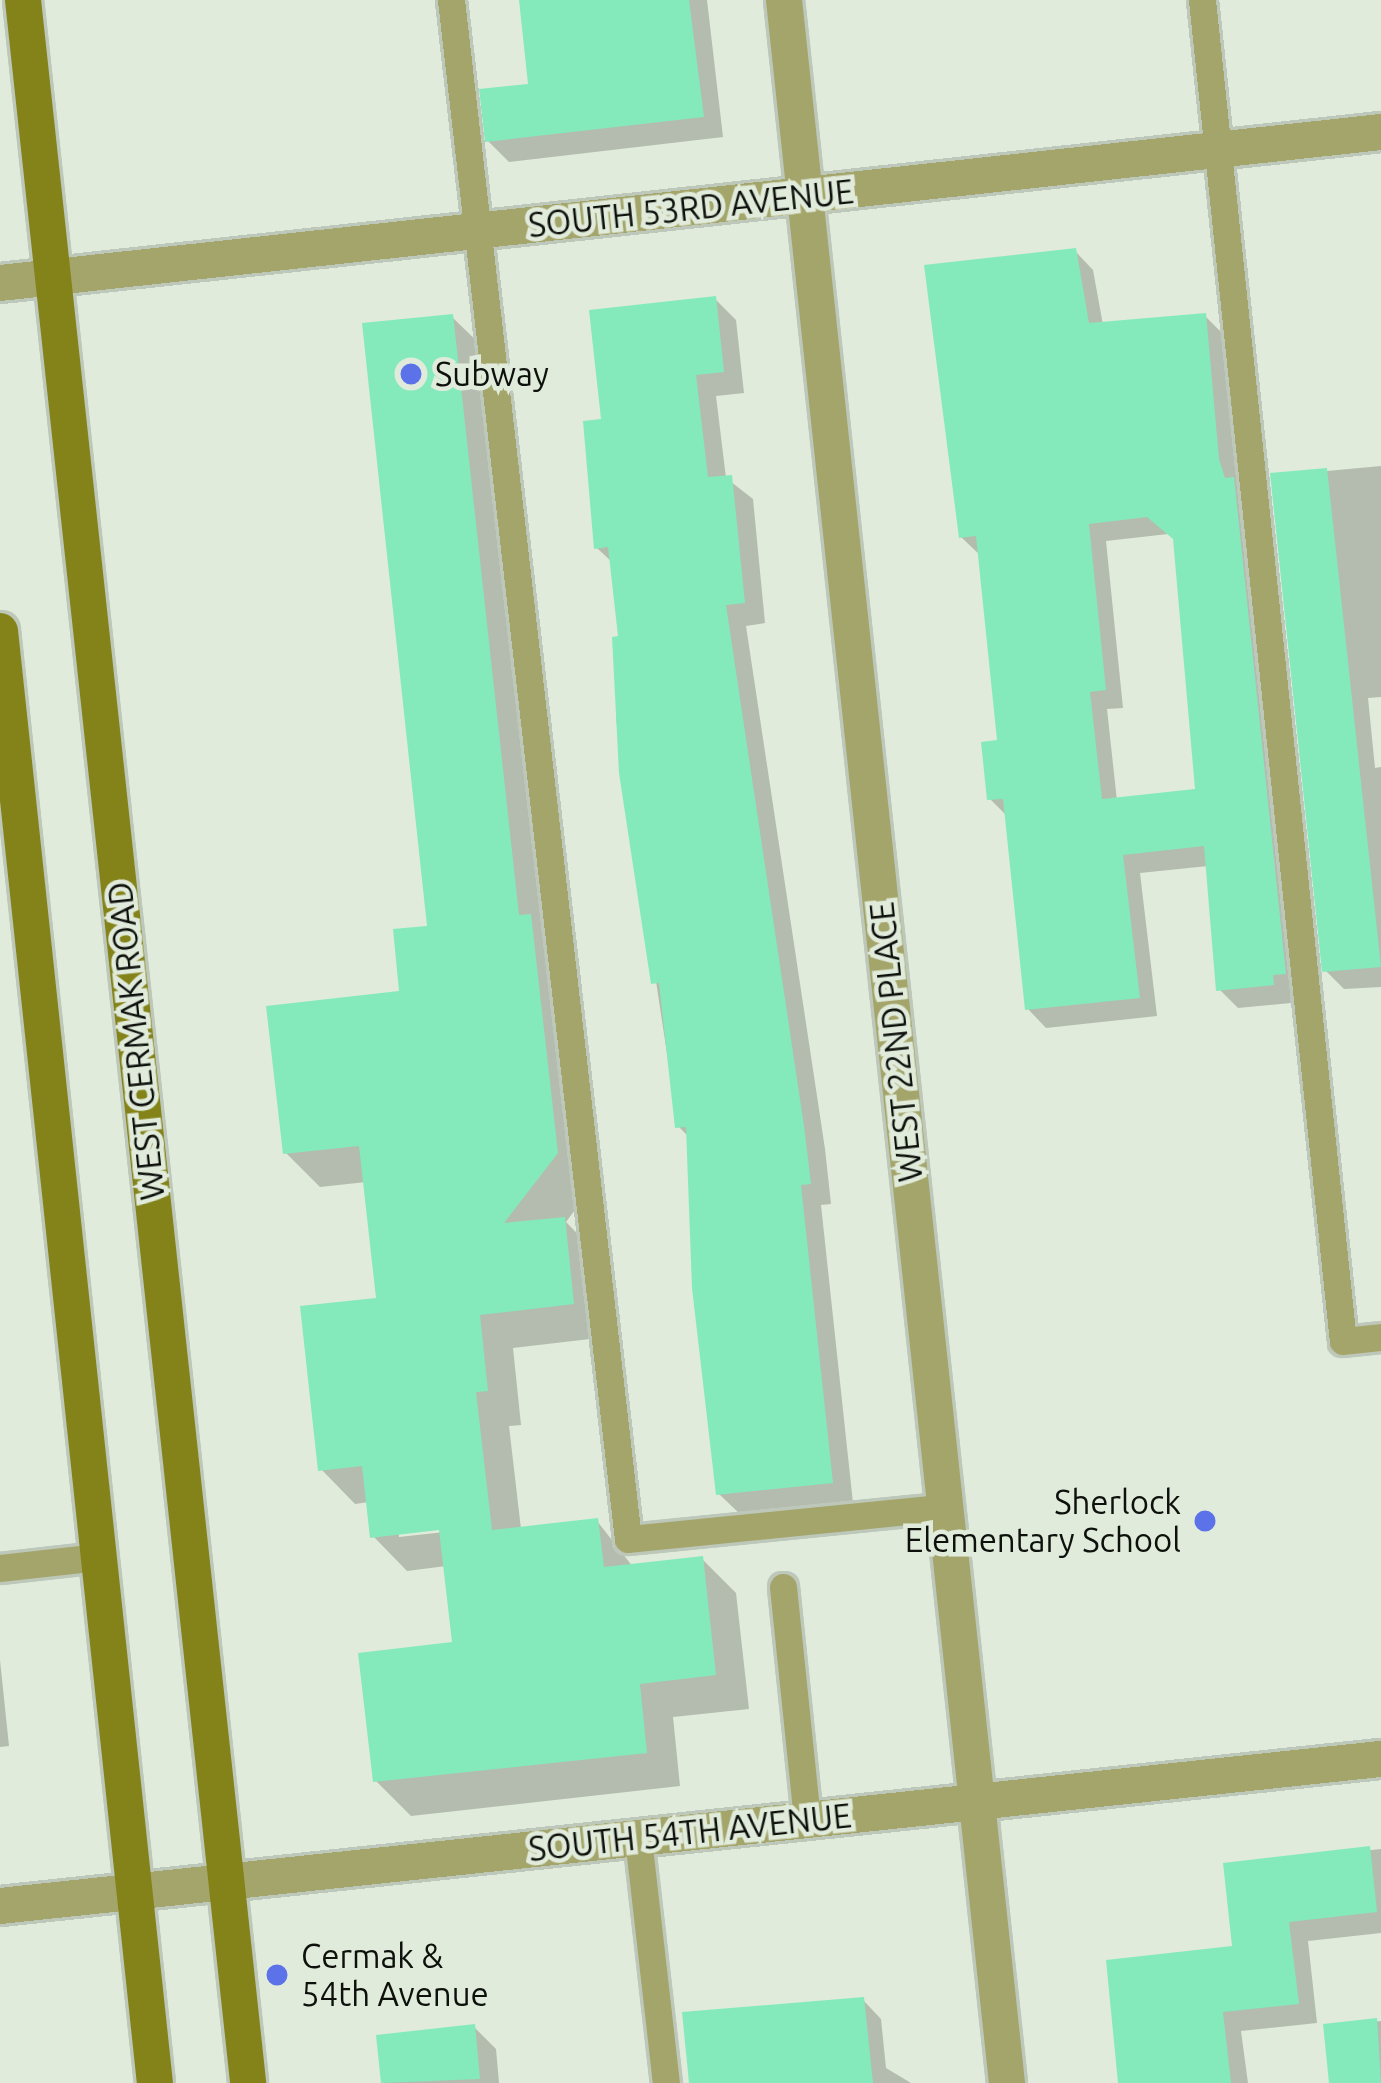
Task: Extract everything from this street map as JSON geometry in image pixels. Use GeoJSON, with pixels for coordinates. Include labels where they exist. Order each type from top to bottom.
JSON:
{"type":"FeatureCollection","features":[{"type":"Feature","properties":{"kind":"main road","name":"WEST CERMAK ROAD"},"geometry":{"type":"LineString","coordinates":[[23,0],[248,2083]]}},
{"type":"Feature","properties":{"kind":"main road"},"geometry":{"type":"LineString","coordinates":[[0,632],[155,2083]]}},
{"type":"Feature","properties":{"kind":"street","name":"WEST 22ND PLACE"},"geometry":{"type":"LineString","coordinates":[[784,0],[1007,2083]]}},
{"type":"Feature","properties":{"kind":"street","name":"SOUTH 53RD AVENUE"},"geometry":{"type":"LineString","coordinates":[[0,283],[1381,132]]}},
{"type":"Feature","properties":{"kind":"street","name":"SOUTH 54TH AVENUE"},"geometry":{"type":"LineString","coordinates":[[0,1906],[1381,1759]]}},
{"type":"Feature","properties":{"kind":"lane"},"geometry":{"type":"LineString","coordinates":[[452,0],[628,1539],[946,1507]]}},
{"type":"Feature","properties":{"kind":"lane"},"geometry":{"type":"LineString","coordinates":[[1202,0],[1343,1341],[1381,1336]]}},
{"type":"Feature","properties":{"kind":"lane"},"geometry":{"type":"LineString","coordinates":[[0,1568],[98,1557]]}},
{"type":"Feature","properties":{"kind":"lane"},"geometry":{"type":"LineString","coordinates":[[783,1587],[806,1820]]}},
{"type":"Feature","properties":{"kind":"lane"},"geometry":{"type":"LineString","coordinates":[[638,1838],[665,2083]]}},
{"type":"Feature","properties":{"kind":"building"},"geometry":{"type":"Polygon","coordinates":[[[519,0],[689,0],[704,117],[485,142],[479,89],[528,84],[519,0]]]}},
{"type":"Feature","properties":{"kind":"building"},"geometry":{"type":"Polygon","coordinates":[[[1076,248],[1089,323],[1206,313],[1219,459],[1225,478],[1234,477],[1286,974],[1273,975],[1274,985],[1216,991],[1204,846],[1123,855],[1140,998],[1025,1010],[1003,799],[987,800],[981,742],[997,740],[976,536],[959,538],[924,265],[1076,248]],[[1147,517],[1089,524],[1106,690],[1090,692],[1102,799],[1195,789],[1173,539],[1147,517]]]}},
{"type":"Feature","properties":{"kind":"building"},"geometry":{"type":"Polygon","coordinates":[[[716,296],[724,372],[696,375],[708,477],[732,475],[745,603],[726,605],[804,1126],[811,1184],[801,1185],[833,1483],[716,1495],[692,1288],[686,1127],[675,1128],[659,983],[651,984],[619,773],[612,637],[618,636],[608,547],[594,549],[583,421],[601,419],[589,310],[716,296]]]}},
{"type":"Feature","properties":{"kind":"building"},"geometry":{"type":"Polygon","coordinates":[[[453,314],[519,915],[531,914],[558,1153],[504,1223],[565,1217],[574,1304],[480,1315],[488,1391],[476,1392],[492,1530],[598,1518],[604,1567],[703,1556],[716,1675],[640,1684],[647,1753],[373,1782],[358,1653],[452,1642],[439,1530],[370,1538],[362,1466],[318,1471],[300,1306],[376,1298],[359,1146],[283,1154],[266,1006],[399,991],[393,929],[427,926],[362,323],[453,314]]]}},
{"type":"Feature","properties":{"kind":"building"},"geometry":{"type":"Polygon","coordinates":[[[1327,468],[1381,967],[1322,972],[1270,473],[1327,468]]]}},
{"type":"Feature","properties":{"kind":"building"},"geometry":{"type":"Polygon","coordinates":[[[1370,1846],[1377,1912],[1289,1922],[1299,2004],[1223,2012],[1231,2083],[1118,2083],[1106,1960],[1232,1946],[1223,1863],[1370,1846]]]}},
{"type":"Feature","properties":{"kind":"building"},"geometry":{"type":"Polygon","coordinates":[[[864,1997],[873,2083],[689,2083],[682,2012],[864,1997]]]}},
{"type":"Feature","properties":{"kind":"building"},"geometry":{"type":"Polygon","coordinates":[[[1377,2018],[1381,2083],[1329,2083],[1323,2024],[1377,2018]]]}},
{"type":"Feature","properties":{"kind":"building"},"geometry":{"type":"Polygon","coordinates":[[[475,2024],[480,2079],[381,2083],[376,2035],[475,2024]]]}},
{"type":"Feature","properties":{"kind":"place","name":"Subway"},"geometry":{"type":"Point","coordinates":[411,374]}},
{"type":"Feature","properties":{"kind":"place","name":"Sherlock Elementary School"},"geometry":{"type":"Point","coordinates":[1205,1521]}},
{"type":"Feature","properties":{"kind":"place","name":"Cermak & 54th Avenue"},"geometry":{"type":"Point","coordinates":[277,1975]}}]}
